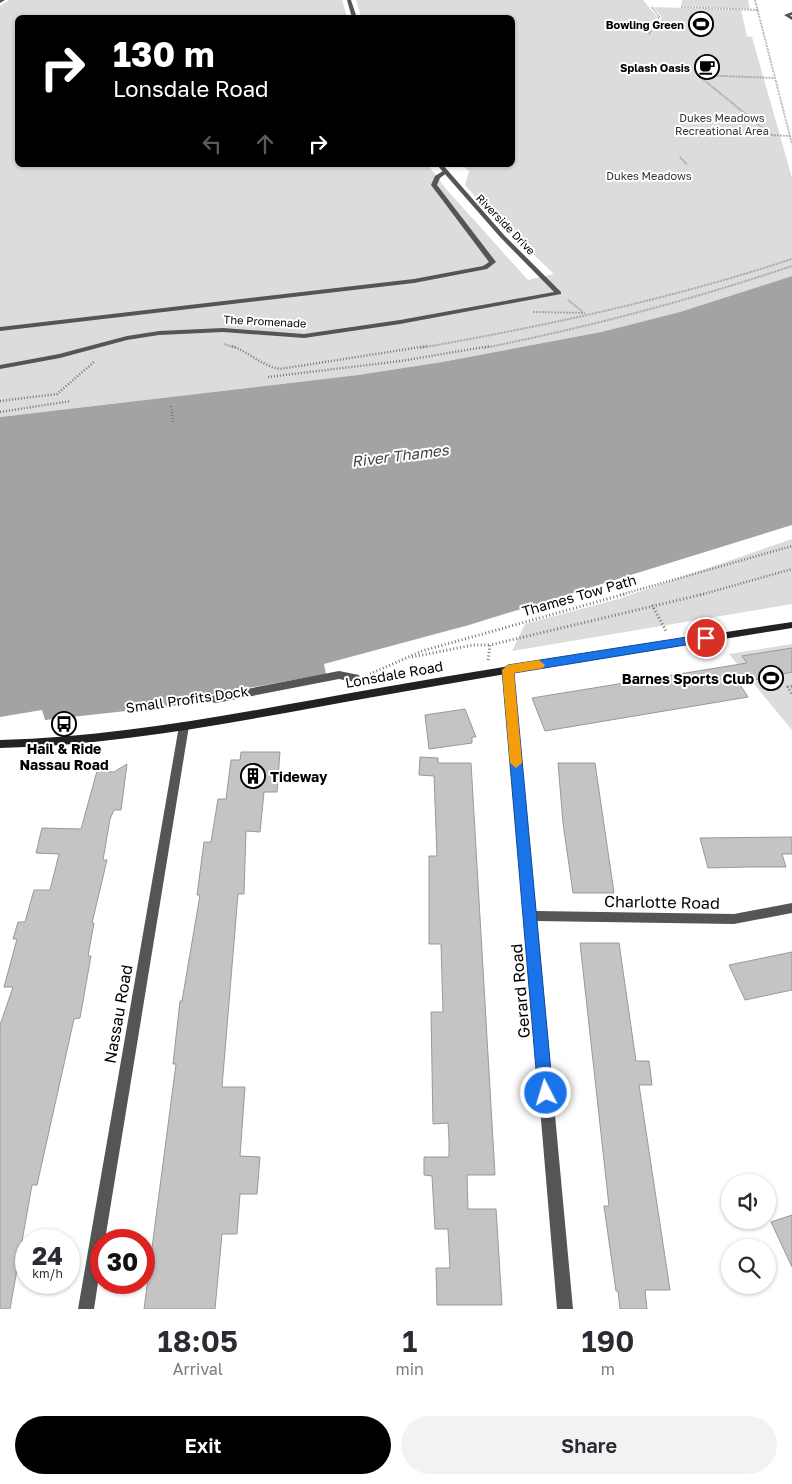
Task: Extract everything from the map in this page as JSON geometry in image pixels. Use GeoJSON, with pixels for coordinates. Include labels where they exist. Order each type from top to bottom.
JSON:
{"type":"FeatureCollection","features":[{"type":"Feature","properties":{"kind":"main road","name":"Lonsdale Road"},"geometry":{"type":"LineString","coordinates":[[0,744],[38,743],[184,726],[486,673],[792,625]]}},
{"type":"Feature","properties":{"kind":"street"},"geometry":{"type":"LineString","coordinates":[[349,0],[354,15]]}},
{"type":"Feature","properties":{"kind":"street"},"geometry":{"type":"LineString","coordinates":[[792,13],[786,15],[792,19]]}},
{"type":"Feature","properties":{"kind":"street","name":"Riverside Drive"},"geometry":{"type":"LineString","coordinates":[[441,167],[502,236],[560,294]]}},
{"type":"Feature","properties":{"kind":"street"},"geometry":{"type":"LineString","coordinates":[[0,329],[414,281],[486,268],[493,262],[434,185],[436,177],[445,172]]}},
{"type":"Feature","properties":{"kind":"street","name":"The Promenade"},"geometry":{"type":"LineString","coordinates":[[0,367],[60,356],[127,338],[159,333],[223,330],[304,336],[400,322],[560,294]]}},
{"type":"Feature","properties":{"kind":"street","name":"Gerard Road"},"geometry":{"type":"LineString","coordinates":[[508,670],[564,1309]]}},
{"type":"Feature","properties":{"kind":"street"},"geometry":{"type":"LineString","coordinates":[[216,699],[339,675],[355,678]]}},
{"type":"Feature","properties":{"kind":"street","name":"Nassau Road"},"geometry":{"type":"LineString","coordinates":[[86,1309],[184,726]]}},
{"type":"Feature","properties":{"kind":"street","name":"Charlotte Road"},"geometry":{"type":"LineString","coordinates":[[530,916],[734,919],[792,908]]}},
{"type":"Feature","properties":{"kind":"path"},"geometry":{"type":"LineString","coordinates":[[755,0],[792,144]]}},
{"type":"Feature","properties":{"kind":"path"},"geometry":{"type":"LineString","coordinates":[[649,34],[659,17],[652,7]]}},
{"type":"Feature","properties":{"kind":"path"},"geometry":{"type":"LineString","coordinates":[[681,8],[758,10]]}},
{"type":"Feature","properties":{"kind":"path"},"geometry":{"type":"LineString","coordinates":[[698,75],[700,64]]}},
{"type":"Feature","properties":{"kind":"path"},"geometry":{"type":"LineString","coordinates":[[698,75],[774,78]]}},
{"type":"Feature","properties":{"kind":"path"},"geometry":{"type":"LineString","coordinates":[[698,75],[771,135],[790,136]]}},
{"type":"Feature","properties":{"kind":"path"},"geometry":{"type":"LineString","coordinates":[[680,157],[687,165]]}},
{"type":"Feature","properties":{"kind":"path"},"geometry":{"type":"LineString","coordinates":[[218,343],[244,350],[269,367],[280,368],[411,350],[589,318],[719,283],[792,258]]}},
{"type":"Feature","properties":{"kind":"path"},"geometry":{"type":"LineString","coordinates":[[268,377],[363,367],[493,346],[585,327],[706,295],[792,266]]}},
{"type":"Feature","properties":{"kind":"path"},"geometry":{"type":"LineString","coordinates":[[560,294],[589,318]]}},
{"type":"Feature","properties":{"kind":"path"},"geometry":{"type":"LineString","coordinates":[[0,401],[57,394],[80,372],[97,360]]}},
{"type":"Feature","properties":{"kind":"path"},"geometry":{"type":"LineString","coordinates":[[0,412],[71,401]]}},
{"type":"Feature","properties":{"kind":"path"},"geometry":{"type":"LineString","coordinates":[[171,406],[173,422]]}},
{"type":"Feature","properties":{"kind":"path","name":"Thames Tow Path"},"geometry":{"type":"LineString","coordinates":[[355,678],[375,672],[422,651],[792,546]]}},
{"type":"Feature","properties":{"kind":"path"},"geometry":{"type":"LineString","coordinates":[[405,658],[473,645],[490,645],[515,641],[652,605],[681,600],[792,570]]}},
{"type":"Feature","properties":{"kind":"path"},"geometry":{"type":"LineString","coordinates":[[652,605],[672,643]]}},
{"type":"Feature","properties":{"kind":"path"},"geometry":{"type":"LineString","coordinates":[[486,673],[490,645]]}},
{"type":"Feature","properties":{"kind":"path"},"geometry":{"type":"LineString","coordinates":[[792,686],[788,687],[792,694]]}},
{"type":"Feature","properties":{"kind":"green space"},"geometry":{"type":"Polygon","coordinates":[[[9,0],[342,0],[346,15],[15,15],[15,167],[430,167],[447,190],[528,280],[554,274],[486,209],[465,185],[469,171],[464,167],[515,167],[515,15],[360,15],[356,0],[643,0],[657,17],[648,30],[653,31],[662,18],[654,7],[741,10],[747,36],[752,37],[792,178],[792,276],[680,312],[601,332],[442,362],[358,375],[0,417],[0,6],[9,0]]]}},
{"type":"Feature","properties":{"kind":"green space"},"geometry":{"type":"Polygon","coordinates":[[[682,0],[748,0],[750,9],[681,6],[682,0]]]}},
{"type":"Feature","properties":{"kind":"green space"},"geometry":{"type":"Polygon","coordinates":[[[792,539],[792,604],[512,651],[525,624],[618,599],[792,539]]]}},
{"type":"Feature","properties":{"kind":"green space","name":"Barnes Sports Club"},"geometry":{"type":"Polygon","coordinates":[[[792,644],[792,730],[729,654],[792,644]]]}},
{"type":"Feature","properties":{"kind":"water","name":"River Thames"},"geometry":{"type":"Polygon","coordinates":[[[792,276],[792,525],[469,625],[324,664],[326,674],[209,695],[207,702],[45,720],[42,710],[0,717],[0,417],[358,375],[442,362],[601,332],[680,312],[792,276]]]}},
{"type":"Feature","properties":{"kind":"building"},"geometry":{"type":"Polygon","coordinates":[[[792,648],[792,672],[739,683],[748,697],[545,731],[532,698],[747,663],[742,656],[792,648]]]}},
{"type":"Feature","properties":{"kind":"building"},"geometry":{"type":"Polygon","coordinates":[[[465,709],[476,737],[472,737],[472,743],[429,749],[425,715],[465,709]]]}},
{"type":"Feature","properties":{"kind":"building"},"geometry":{"type":"Polygon","coordinates":[[[241,752],[280,752],[277,792],[264,792],[260,832],[246,831],[244,894],[238,894],[222,1087],[245,1087],[240,1156],[260,1157],[257,1194],[240,1194],[237,1234],[222,1234],[215,1309],[144,1309],[146,1294],[155,1294],[154,1229],[176,1064],[173,1064],[180,1001],[182,1001],[200,895],[197,895],[204,842],[211,842],[218,799],[226,799],[231,760],[240,760],[241,752]]]}},
{"type":"Feature","properties":{"kind":"building"},"geometry":{"type":"Polygon","coordinates":[[[420,757],[438,758],[438,763],[471,763],[495,1175],[467,1175],[468,1209],[496,1209],[502,1305],[437,1305],[436,1268],[450,1268],[448,1229],[435,1229],[432,1176],[424,1175],[424,1157],[449,1157],[449,1140],[448,1123],[433,1124],[431,1012],[443,1012],[441,944],[429,944],[429,856],[437,856],[434,776],[419,775],[420,757]]]}},
{"type":"Feature","properties":{"kind":"building"},"geometry":{"type":"Polygon","coordinates":[[[558,763],[595,763],[614,893],[573,893],[563,823],[558,763]]]}},
{"type":"Feature","properties":{"kind":"building"},"geometry":{"type":"Polygon","coordinates":[[[127,764],[121,810],[114,810],[110,819],[103,860],[107,860],[92,923],[94,923],[88,956],[91,956],[80,1018],[74,1019],[37,1185],[32,1185],[24,1229],[15,1229],[15,1281],[10,1309],[0,1309],[0,1025],[13,987],[4,987],[17,939],[13,939],[18,922],[25,922],[34,890],[50,890],[59,854],[36,853],[42,828],[81,829],[97,771],[114,772],[127,764]]]}},
{"type":"Feature","properties":{"kind":"building"},"geometry":{"type":"Polygon","coordinates":[[[792,837],[792,854],[782,854],[786,867],[708,868],[700,838],[792,837]]]}},
{"type":"Feature","properties":{"kind":"building"},"geometry":{"type":"Polygon","coordinates":[[[580,943],[619,943],[636,1061],[649,1061],[652,1085],[639,1085],[670,1290],[645,1290],[647,1309],[620,1309],[618,1291],[616,1291],[604,1206],[609,1206],[580,943]]]}},
{"type":"Feature","properties":{"kind":"building"},"geometry":{"type":"Polygon","coordinates":[[[792,952],[792,990],[745,1000],[729,965],[792,952]]]}},
{"type":"Feature","properties":{"kind":"building"},"geometry":{"type":"Polygon","coordinates":[[[792,1215],[792,1267],[774,1229],[776,1229],[776,1220],[792,1215]]]}},
{"type":"Feature","properties":{"kind":"slow traffic"},"geometry":{"type":"LineString","coordinates":[[516,763],[508,670],[539,665]]}},
{"type":"Feature","properties":{"kind":"place","name":"Bowling Green"},"geometry":{"type":"Point","coordinates":[701,24]}},
{"type":"Feature","properties":{"kind":"place","name":"Splash Oasis"},"geometry":{"type":"Point","coordinates":[707,67]}},
{"type":"Feature","properties":{"kind":"place","name":"Barnes Sports Club"},"geometry":{"type":"Point","coordinates":[771,678]}},
{"type":"Feature","properties":{"kind":"place","name":"Hail & Ride Nassau Road"},"geometry":{"type":"Point","coordinates":[64,724]}},
{"type":"Feature","properties":{"kind":"place","name":"Tideway"},"geometry":{"type":"Point","coordinates":[253,776]}},
{"type":"Feature","properties":{"kind":"route"},"geometry":{"type":"LineString","coordinates":[[546,1093],[508,670],[706,638]]}},
{"type":"Feature","properties":{"kind":"park label","name":"Dukes Meadows Recreational Area"},"geometry":{"type":"Point","coordinates":[722,123]}},
{"type":"Feature","properties":{"kind":"park label","name":"Dukes Meadows"},"geometry":{"type":"Point","coordinates":[649,175]}}]}
